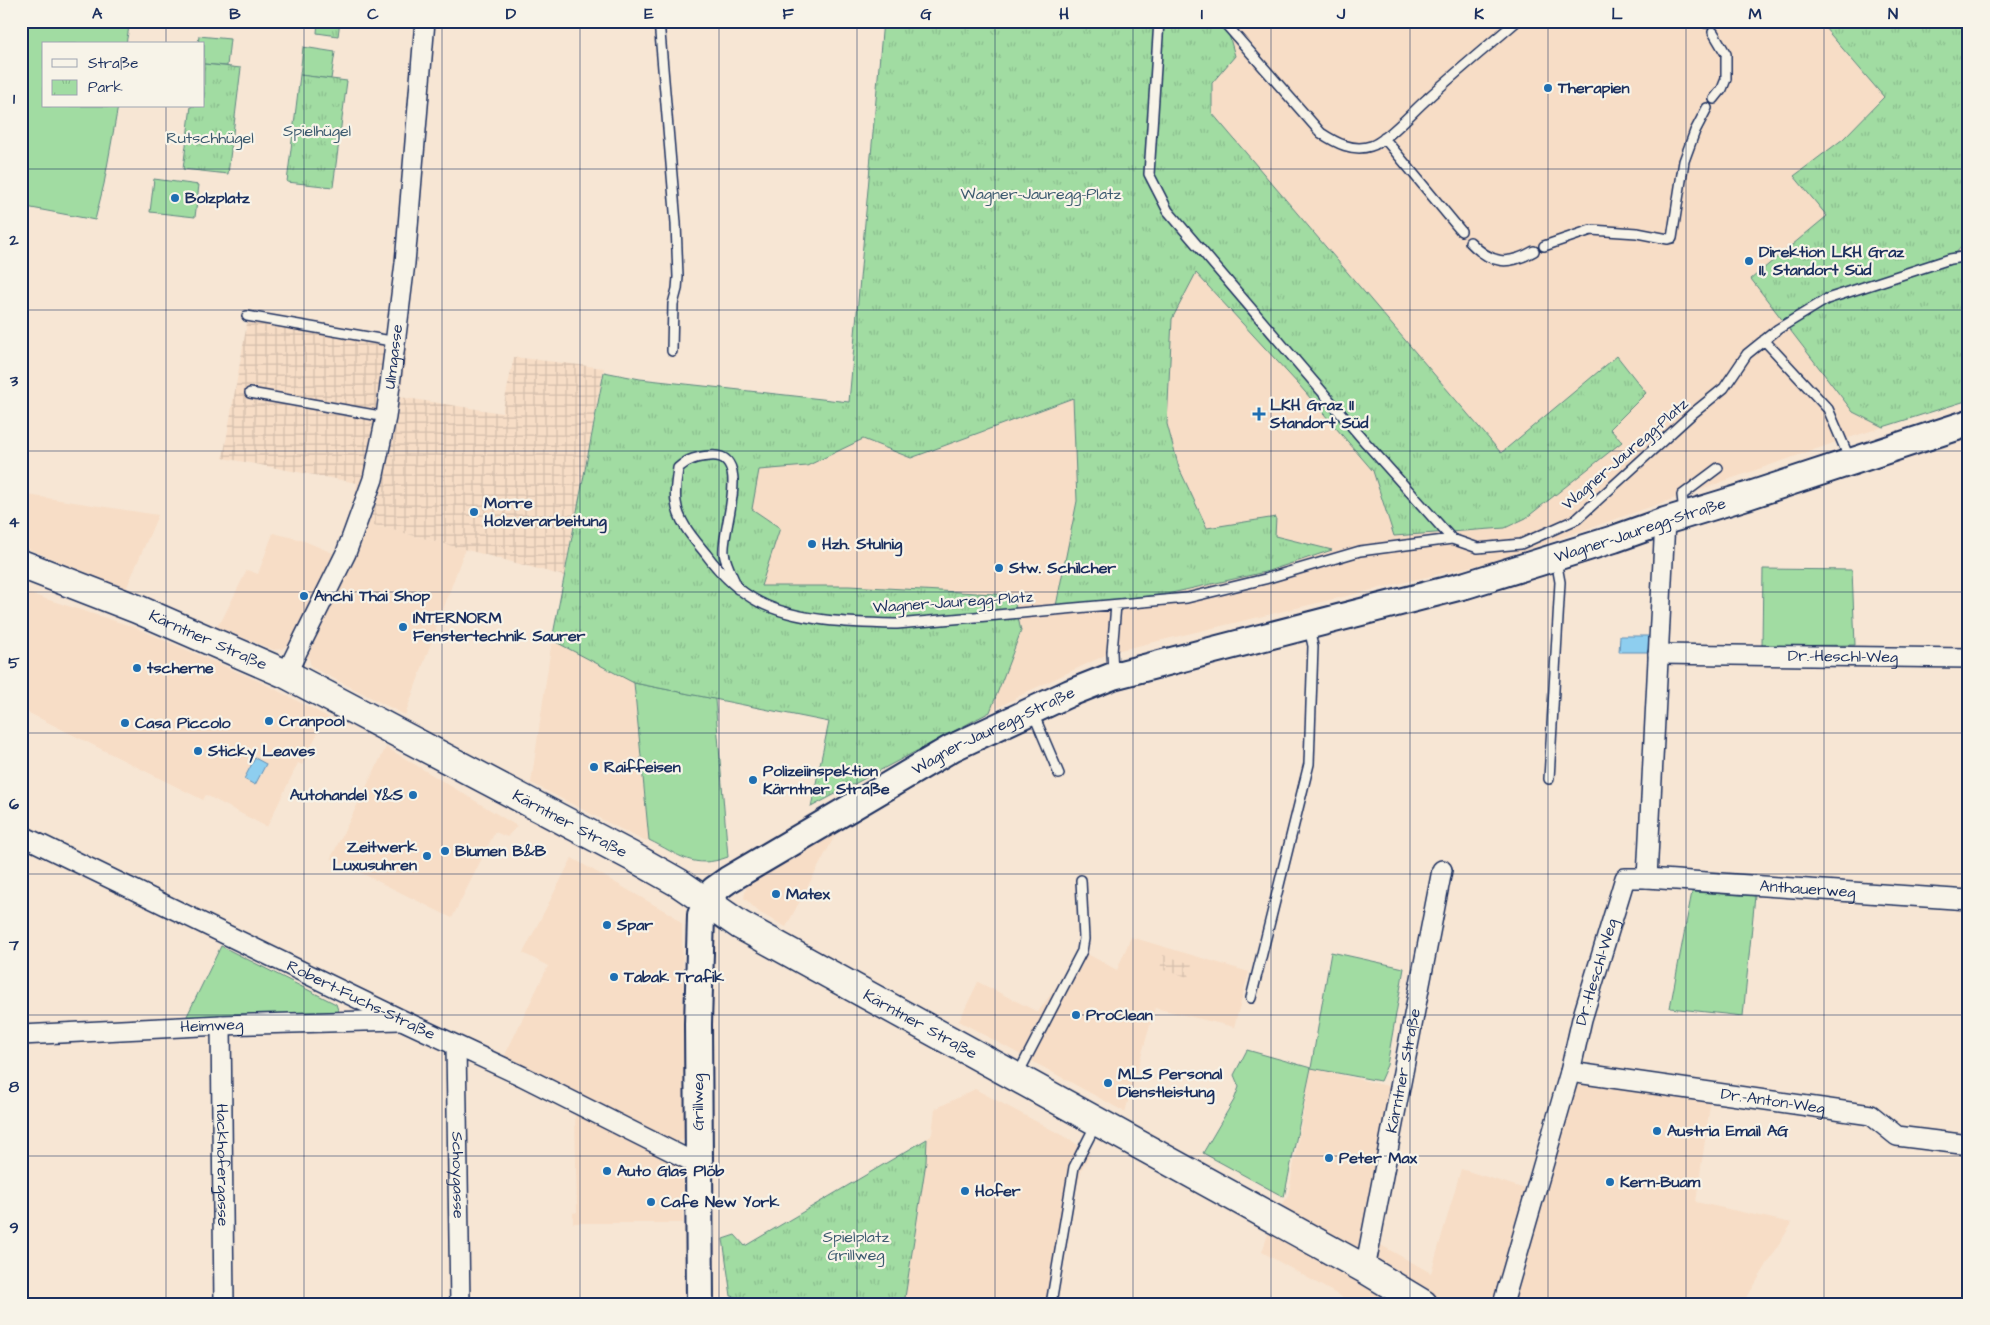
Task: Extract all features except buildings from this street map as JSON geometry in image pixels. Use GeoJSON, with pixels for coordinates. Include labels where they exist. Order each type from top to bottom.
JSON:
{"type":"FeatureCollection","features":[{"type":"Feature","properties":{"kind":"main road","name":"Wagner-Jauregg-Straße"},"geometry":{"type":"LineString","coordinates":[[708,902],[714,890],[728,880],[836,816],[952,748],[1070,693],[1112,664],[1308,625],[1466,585],[1675,518],[1847,451],[1969,423]]}},
{"type":"Feature","properties":{"kind":"main road","name":"Kärntner Straße"},"geometry":{"type":"LineString","coordinates":[[21,564],[137,609],[286,674],[633,857],[679,883],[748,930],[1365,1269],[1422,1304]]}},
{"type":"Feature","properties":{"kind":"main road","name":"Grillweg"},"geometry":{"type":"LineString","coordinates":[[700,1304],[698,1024],[701,915],[708,902]]}},
{"type":"Feature","properties":{"kind":"street","name":"Ulmgasse"},"geometry":{"type":"LineString","coordinates":[[286,674],[346,553],[372,478],[386,417],[397,342],[405,263],[425,21]]}},
{"type":"Feature","properties":{"kind":"street"},"geometry":{"type":"LineString","coordinates":[[1647,878],[1658,654],[1675,518]]}},
{"type":"Feature","properties":{"kind":"street","name":"Dr.-Heschl-Weg"},"geometry":{"type":"LineString","coordinates":[[1658,654],[1969,658]]}},
{"type":"Feature","properties":{"kind":"street","name":"Robert-Fuchs-Straße"},"geometry":{"type":"LineString","coordinates":[[21,836],[522,1076],[698,1165]]}},
{"type":"Feature","properties":{"kind":"street","name":"Kärntner Straße"},"geometry":{"type":"LineString","coordinates":[[1365,1269],[1442,870]]}},
{"type":"Feature","properties":{"kind":"street","name":"Dr.-Heschl-Weg"},"geometry":{"type":"LineString","coordinates":[[1503,1304],[1570,1072],[1582,1019],[1625,878],[1647,878]]}},
{"type":"Feature","properties":{"kind":"street","name":"Anthauerweg"},"geometry":{"type":"LineString","coordinates":[[1647,878],[1969,900]]}},
{"type":"Feature","properties":{"kind":"street","name":"Heimweg"},"geometry":{"type":"LineString","coordinates":[[21,1035],[221,1025],[402,1020]]}},
{"type":"Feature","properties":{"kind":"street","name":"Hackhofergasse"},"geometry":{"type":"LineString","coordinates":[[221,1025],[224,1304]]}},
{"type":"Feature","properties":{"kind":"street","name":"Schoygasse"},"geometry":{"type":"LineString","coordinates":[[456,1046],[460,1304]]}},
{"type":"Feature","properties":{"kind":"street","name":"Dr.-Anton-Weg"},"geometry":{"type":"LineString","coordinates":[[1570,1072],[1870,1115],[1897,1136],[1969,1145]]}},
{"type":"Feature","properties":{"kind":"lane"},"geometry":{"type":"LineString","coordinates":[[659,21],[676,222],[678,289],[673,304],[672,351]]}},
{"type":"Feature","properties":{"kind":"lane","name":"Wagner-Jauregg-Platz"},"geometry":{"type":"LineString","coordinates":[[1159,21],[1149,174],[1168,211],[1366,442],[1452,539]]}},
{"type":"Feature","properties":{"kind":"lane"},"geometry":{"type":"LineString","coordinates":[[1223,21],[1321,133],[1337,143],[1351,148],[1372,146],[1384,138],[1518,21]]}},
{"type":"Feature","properties":{"kind":"lane"},"geometry":{"type":"LineString","coordinates":[[1713,32],[1726,54],[1726,80],[1714,99]]}},
{"type":"Feature","properties":{"kind":"lane"},"geometry":{"type":"LineString","coordinates":[[1544,246],[1591,230],[1637,233],[1668,239],[1672,238],[1684,161],[1695,131],[1707,108]]}},
{"type":"Feature","properties":{"kind":"lane"},"geometry":{"type":"LineString","coordinates":[[1384,138],[1462,231]]}},
{"type":"Feature","properties":{"kind":"lane"},"geometry":{"type":"LineString","coordinates":[[1470,242],[1486,257],[1500,260],[1515,260],[1534,251]]}},
{"type":"Feature","properties":{"kind":"lane","name":"Wagner-Jauregg-Platz"},"geometry":{"type":"LineString","coordinates":[[738,589],[724,552],[733,494],[732,470],[726,460],[716,456],[698,457],[685,461],[678,468],[676,502],[681,520],[713,564],[738,589],[760,602],[787,612],[851,623],[897,624],[1187,598],[1265,579],[1360,551],[1452,539],[1478,548],[1521,544],[1577,519],[1692,414],[1724,388],[1747,354],[1764,340],[1827,299],[1950,259],[1969,256]]}},
{"type":"Feature","properties":{"kind":"lane"},"geometry":{"type":"LineString","coordinates":[[247,316],[397,342]]}},
{"type":"Feature","properties":{"kind":"lane"},"geometry":{"type":"LineString","coordinates":[[1764,340],[1828,409],[1847,451]]}},
{"type":"Feature","properties":{"kind":"lane"},"geometry":{"type":"LineString","coordinates":[[250,393],[386,417]]}},
{"type":"Feature","properties":{"kind":"lane"},"geometry":{"type":"LineString","coordinates":[[1675,518],[1682,495],[1718,468]]}},
{"type":"Feature","properties":{"kind":"lane"},"geometry":{"type":"LineString","coordinates":[[1549,779],[1560,582],[1556,557]]}},
{"type":"Feature","properties":{"kind":"lane"},"geometry":{"type":"LineString","coordinates":[[1112,664],[1116,605]]}},
{"type":"Feature","properties":{"kind":"lane"},"geometry":{"type":"LineString","coordinates":[[1251,998],[1309,764],[1314,646],[1308,625]]}},
{"type":"Feature","properties":{"kind":"lane"},"geometry":{"type":"LineString","coordinates":[[1032,711],[1059,774]]}},
{"type":"Feature","properties":{"kind":"lane"},"geometry":{"type":"LineString","coordinates":[[1016,1076],[1082,951],[1084,939],[1081,880]]}},
{"type":"Feature","properties":{"kind":"lane"},"geometry":{"type":"LineString","coordinates":[[1051,1304],[1074,1167],[1097,1122]]}},
{"type":"Feature","properties":{"kind":"shaded area","name":"LKH Graz II Standort Süd"},"geometry":{"type":"Polygon","coordinates":[[[883,21],[1969,21],[1969,400],[1842,440],[1498,560],[1112,652],[1029,691],[811,807],[829,722],[634,684],[649,840],[644,841],[531,783],[552,640],[604,372],[640,379],[849,402],[883,21]]]}},
{"type":"Feature","properties":{"kind":"shaded area"},"geometry":{"type":"Polygon","coordinates":[[[248,318],[407,349],[400,397],[502,413],[514,357],[604,368],[564,576],[374,525],[367,494],[357,483],[223,458],[248,318]]]}},
{"type":"Feature","properties":{"kind":"shaded area"},"geometry":{"type":"Polygon","coordinates":[[[357,483],[367,494],[375,525],[465,549],[405,715],[311,667],[309,658],[286,646],[282,649],[274,650],[216,627],[222,620],[247,570],[258,574],[273,533],[302,540],[335,554],[355,495],[357,483]]]}},
{"type":"Feature","properties":{"kind":"shaded area"},"geometry":{"type":"Polygon","coordinates":[[[21,494],[158,515],[126,589],[21,546],[21,494]]]}},
{"type":"Feature","properties":{"kind":"shaded area"},"geometry":{"type":"Polygon","coordinates":[[[21,591],[134,627],[261,682],[334,720],[321,726],[302,765],[298,763],[267,827],[206,795],[203,800],[21,709],[21,591]]]}},
{"type":"Feature","properties":{"kind":"shaded area"},"geometry":{"type":"Polygon","coordinates":[[[386,747],[517,826],[507,837],[495,832],[452,918],[331,858],[386,747]]]}},
{"type":"Feature","properties":{"kind":"shaded area"},"geometry":{"type":"Polygon","coordinates":[[[839,828],[786,927],[760,913],[744,898],[746,887],[770,869],[839,828]]]}},
{"type":"Feature","properties":{"kind":"shaded area"},"geometry":{"type":"Polygon","coordinates":[[[572,858],[672,915],[682,924],[686,1138],[681,1141],[675,1143],[504,1057],[548,966],[523,953],[572,858]]]}},
{"type":"Feature","properties":{"kind":"shaded area"},"geometry":{"type":"Polygon","coordinates":[[[1131,937],[1249,972],[1234,1027],[1155,1008],[1125,1112],[959,1021],[978,982],[1038,1012],[1082,951],[1117,970],[1131,937]]]}},
{"type":"Feature","properties":{"kind":"shaded area"},"geometry":{"type":"Polygon","coordinates":[[[1163,955],[1192,964],[1188,977],[1160,969],[1163,955]]]}},
{"type":"Feature","properties":{"kind":"shaded area"},"geometry":{"type":"Polygon","coordinates":[[[1311,1068],[1401,1089],[1379,1244],[1431,1273],[1461,1169],[1535,1192],[1570,1072],[1712,1092],[1696,1202],[1792,1223],[1743,1304],[1354,1304],[1262,1252],[1273,1219],[1288,1196],[1311,1068]]]}},
{"type":"Feature","properties":{"kind":"shaded area"},"geometry":{"type":"Polygon","coordinates":[[[975,1089],[1071,1140],[1090,1155],[1082,1168],[1071,1209],[1055,1304],[904,1304],[926,1162],[927,1139],[932,1134],[935,1109],[975,1089]]]}},
{"type":"Feature","properties":{"kind":"shaded area"},"geometry":{"type":"Polygon","coordinates":[[[575,1111],[680,1164],[683,1171],[683,1223],[573,1223],[573,1213],[577,1212],[575,1111]]]}},
{"type":"Feature","properties":{"kind":"green space"},"geometry":{"type":"Polygon","coordinates":[[[21,21],[130,21],[126,42],[42,42],[42,108],[118,108],[104,184],[95,220],[21,206],[21,21]]]}},
{"type":"Feature","properties":{"kind":"green space"},"geometry":{"type":"Polygon","coordinates":[[[318,21],[340,21],[338,36],[317,33],[318,21]]]}},
{"type":"Feature","properties":{"kind":"green space","name":"Wagner-Jauregg-Platz"},"geometry":{"type":"Polygon","coordinates":[[[883,21],[1225,21],[1235,56],[1212,83],[1212,113],[1501,453],[1617,356],[1646,393],[1610,429],[1622,442],[1526,518],[1505,528],[1394,536],[1373,471],[1299,385],[1196,273],[1172,319],[1167,424],[1179,468],[1207,528],[1276,517],[1275,536],[1332,550],[1265,572],[1167,594],[1056,606],[1077,501],[1073,398],[911,458],[863,439],[807,466],[759,470],[752,509],[780,528],[761,586],[849,586],[1013,595],[1021,631],[990,712],[811,807],[829,722],[634,683],[552,640],[604,372],[640,379],[849,402],[883,21]]]}},
{"type":"Feature","properties":{"kind":"green space"},"geometry":{"type":"Polygon","coordinates":[[[1819,21],[1969,21],[1969,239],[1950,259],[1969,265],[1969,400],[1883,427],[1853,412],[1751,279],[1827,216],[1794,176],[1843,139],[1884,97],[1819,21]]]}},
{"type":"Feature","properties":{"kind":"green space"},"geometry":{"type":"Polygon","coordinates":[[[199,36],[230,39],[227,66],[205,64],[205,42],[198,42],[199,36]]]}},
{"type":"Feature","properties":{"kind":"green space"},"geometry":{"type":"Polygon","coordinates":[[[303,47],[335,52],[331,79],[300,75],[303,47]]]}},
{"type":"Feature","properties":{"kind":"green space","name":"Rutschhügel"},"geometry":{"type":"Polygon","coordinates":[[[205,64],[241,68],[228,174],[183,169],[191,108],[205,108],[205,64]]]}},
{"type":"Feature","properties":{"kind":"green space","name":"Spielhügel"},"geometry":{"type":"Polygon","coordinates":[[[300,75],[347,81],[333,187],[287,182],[300,75]]]}},
{"type":"Feature","properties":{"kind":"green space","name":"Bolzplatz"},"geometry":{"type":"Polygon","coordinates":[[[154,179],[199,185],[195,217],[150,212],[154,179]]]}},
{"type":"Feature","properties":{"kind":"green space"},"geometry":{"type":"Polygon","coordinates":[[[1763,569],[1852,570],[1855,645],[1762,646],[1763,569]]]}},
{"type":"Feature","properties":{"kind":"green space"},"geometry":{"type":"Polygon","coordinates":[[[634,683],[715,699],[728,857],[716,861],[696,861],[678,855],[649,840],[634,683]]]}},
{"type":"Feature","properties":{"kind":"green space"},"geometry":{"type":"Polygon","coordinates":[[[1692,892],[1755,896],[1743,1016],[1670,1008],[1692,892]]]}},
{"type":"Feature","properties":{"kind":"green space"},"geometry":{"type":"Polygon","coordinates":[[[221,946],[336,1004],[338,1010],[336,1014],[185,1020],[221,946]]]}},
{"type":"Feature","properties":{"kind":"green space"},"geometry":{"type":"Polygon","coordinates":[[[1331,952],[1404,968],[1387,1065],[1380,1081],[1311,1068],[1331,952]]]}},
{"type":"Feature","properties":{"kind":"green space"},"geometry":{"type":"Polygon","coordinates":[[[1247,1050],[1311,1068],[1284,1197],[1203,1153],[1234,1100],[1239,1087],[1234,1075],[1247,1050]]]}},
{"type":"Feature","properties":{"kind":"green space","name":"Spielplatz Grillweg"},"geometry":{"type":"Polygon","coordinates":[[[927,1139],[926,1162],[904,1304],[774,1304],[731,1296],[723,1239],[735,1235],[745,1246],[927,1139]]]}},
{"type":"Feature","properties":{"kind":"water"},"geometry":{"type":"Polygon","coordinates":[[[1620,636],[1650,636],[1650,652],[1619,652],[1620,636]]]}},
{"type":"Feature","properties":{"kind":"water"},"geometry":{"type":"Polygon","coordinates":[[[255,758],[266,764],[255,785],[244,779],[255,758]]]}},
{"type":"Feature","properties":{"kind":"place","name":"Therapien"},"geometry":{"type":"Point","coordinates":[1548,88]}},
{"type":"Feature","properties":{"kind":"place","name":"Bolzplatz"},"geometry":{"type":"Point","coordinates":[175,198]}},
{"type":"Feature","properties":{"kind":"place","name":"Direktion LKH Graz II, Standort Süd"},"geometry":{"type":"Point","coordinates":[1749,261]}},
{"type":"Feature","properties":{"kind":"place","name":"LKH Graz II Standort Süd"},"geometry":{"type":"Point","coordinates":[1259,414]}},
{"type":"Feature","properties":{"kind":"place","name":"Morre Holzverarbeitung"},"geometry":{"type":"Point","coordinates":[474,512]}},
{"type":"Feature","properties":{"kind":"place","name":"Hzh. Stulnig"},"geometry":{"type":"Point","coordinates":[812,544]}},
{"type":"Feature","properties":{"kind":"place","name":"Stw. Schilcher"},"geometry":{"type":"Point","coordinates":[999,568]}},
{"type":"Feature","properties":{"kind":"place","name":"Anchi Thai Shop"},"geometry":{"type":"Point","coordinates":[304,596]}},
{"type":"Feature","properties":{"kind":"place","name":"INTERNORM Fenstertechnik Saurer"},"geometry":{"type":"Point","coordinates":[403,627]}},
{"type":"Feature","properties":{"kind":"place","name":"tscherne"},"geometry":{"type":"Point","coordinates":[137,668]}},
{"type":"Feature","properties":{"kind":"place","name":"Cranpool"},"geometry":{"type":"Point","coordinates":[269,721]}},
{"type":"Feature","properties":{"kind":"place","name":"Casa Piccolo"},"geometry":{"type":"Point","coordinates":[125,723]}},
{"type":"Feature","properties":{"kind":"place","name":"Sticky Leaves"},"geometry":{"type":"Point","coordinates":[198,751]}},
{"type":"Feature","properties":{"kind":"place","name":"Raiffeisen"},"geometry":{"type":"Point","coordinates":[594,767]}},
{"type":"Feature","properties":{"kind":"place","name":"Polizeiinspektion Kärntner Straße"},"geometry":{"type":"Point","coordinates":[753,780]}},
{"type":"Feature","properties":{"kind":"place","name":"Autohandel Y&S"},"geometry":{"type":"Point","coordinates":[413,795]}},
{"type":"Feature","properties":{"kind":"place","name":"Blumen B&B"},"geometry":{"type":"Point","coordinates":[445,851]}},
{"type":"Feature","properties":{"kind":"place","name":"Zeitwerk Luxusuhren"},"geometry":{"type":"Point","coordinates":[427,856]}},
{"type":"Feature","properties":{"kind":"place","name":"Matex"},"geometry":{"type":"Point","coordinates":[776,894]}},
{"type":"Feature","properties":{"kind":"place","name":"Spar"},"geometry":{"type":"Point","coordinates":[607,925]}},
{"type":"Feature","properties":{"kind":"place","name":"Tabak Trafik"},"geometry":{"type":"Point","coordinates":[614,977]}},
{"type":"Feature","properties":{"kind":"place","name":"ProClean"},"geometry":{"type":"Point","coordinates":[1076,1015]}},
{"type":"Feature","properties":{"kind":"place","name":"MLS Personal Dienstleistung"},"geometry":{"type":"Point","coordinates":[1108,1083]}},
{"type":"Feature","properties":{"kind":"place","name":"Austria Email AG"},"geometry":{"type":"Point","coordinates":[1657,1131]}},
{"type":"Feature","properties":{"kind":"place","name":"Peter Max"},"geometry":{"type":"Point","coordinates":[1329,1158]}},
{"type":"Feature","properties":{"kind":"place","name":"Auto Glas Plöb"},"geometry":{"type":"Point","coordinates":[607,1171]}},
{"type":"Feature","properties":{"kind":"place","name":"Kern-Buam"},"geometry":{"type":"Point","coordinates":[1610,1182]}},
{"type":"Feature","properties":{"kind":"place","name":"Hofer"},"geometry":{"type":"Point","coordinates":[965,1191]}},
{"type":"Feature","properties":{"kind":"place","name":"Cafe New York"},"geometry":{"type":"Point","coordinates":[651,1202]}}]}
